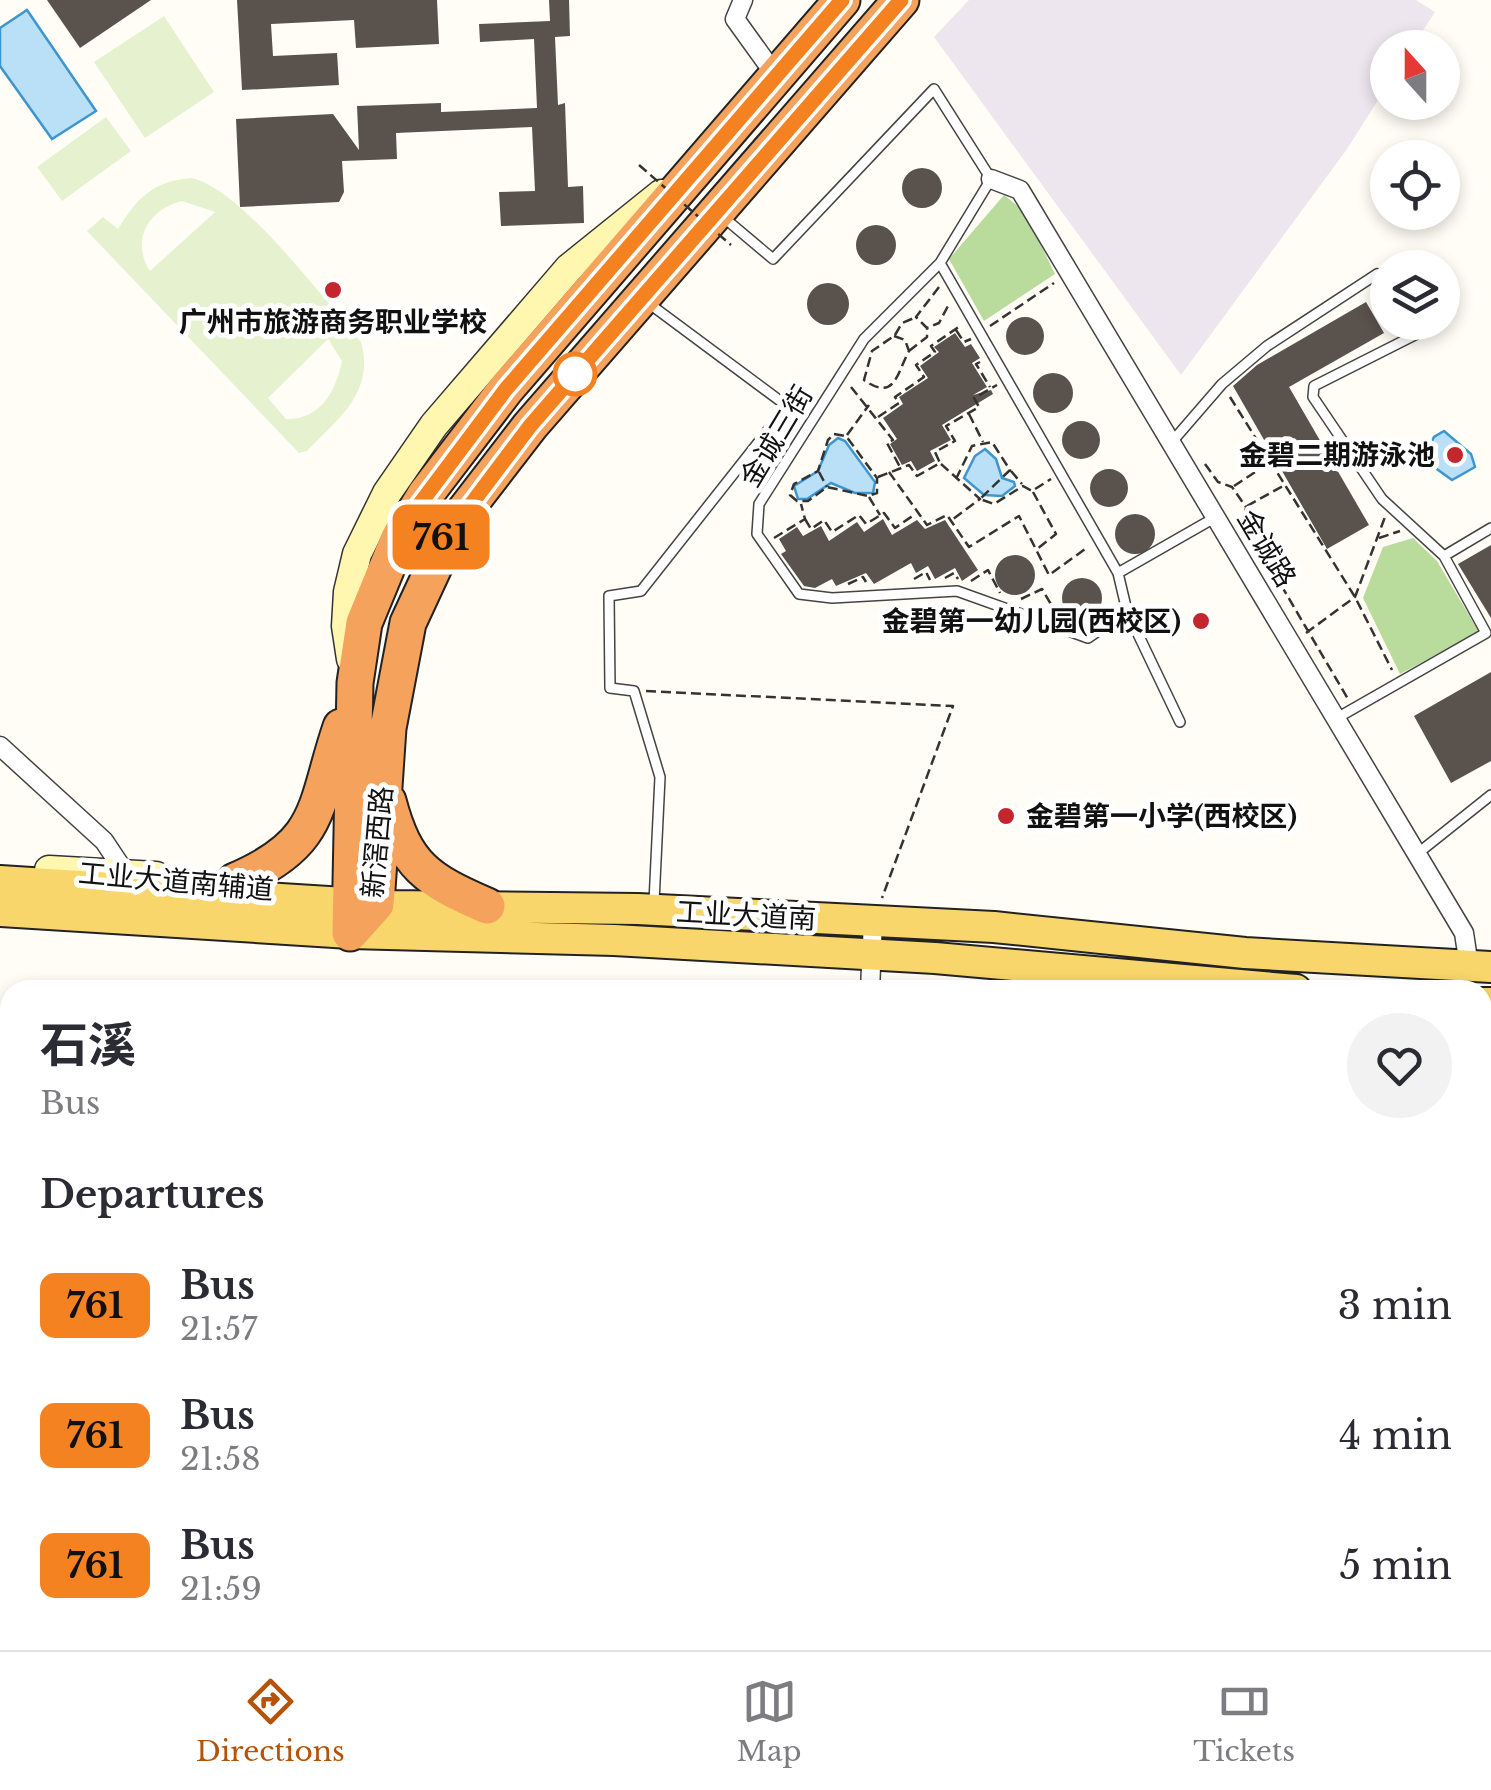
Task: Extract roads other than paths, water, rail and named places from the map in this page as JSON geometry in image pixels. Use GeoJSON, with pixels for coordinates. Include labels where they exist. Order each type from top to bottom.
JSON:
{"type":"FeatureCollection","features":[{"type":"Feature","properties":{"kind":"highway","name":"新滘西路"},"geometry":{"type":"LineString","coordinates":[[358,913],[355,683],[364,622],[410,517],[506,389],[842,0]]}},
{"type":"Feature","properties":{"kind":"highway","name":"新滘西路"},"geometry":{"type":"LineString","coordinates":[[358,913],[382,781],[395,680],[408,623],[445,539],[496,466],[901,0]]}},
{"type":"Feature","properties":{"kind":"highway"},"geometry":{"type":"LineString","coordinates":[[234,881],[280,858],[311,822],[321,803],[355,683]]}},
{"type":"Feature","properties":{"kind":"highway"},"geometry":{"type":"LineString","coordinates":[[382,781],[397,832],[416,865],[441,885],[486,906]]}},
{"type":"Feature","properties":{"kind":"main road"},"geometry":{"type":"LineString","coordinates":[[355,683],[346,626],[348,592],[357,554],[387,493],[434,425],[569,268],[694,169]]}},
{"type":"Feature","properties":{"kind":"main road"},"geometry":{"type":"LineString","coordinates":[[410,517],[445,539]]}},
{"type":"Feature","properties":{"kind":"main road","name":"工业大道南辅道"},"geometry":{"type":"LineString","coordinates":[[0,868],[234,881],[358,913]]}},
{"type":"Feature","properties":{"kind":"main road","name":"工业大道南"},"geometry":{"type":"LineString","coordinates":[[0,881],[358,913],[486,906],[654,910],[994,928],[1245,953],[1480,967]]}},
{"type":"Feature","properties":{"kind":"main road"},"geometry":{"type":"LineString","coordinates":[[0,911],[358,913],[872,954],[1134,980]]}},
{"type":"Feature","properties":{"kind":"street"},"geometry":{"type":"LineString","coordinates":[[743,0],[735,19],[776,76]]}},
{"type":"Feature","properties":{"kind":"street","name":"金诚路"},"geometry":{"type":"LineString","coordinates":[[992,179],[1020,190],[1176,436],[1217,517],[1291,641],[1345,713],[1480,967]]}},
{"type":"Feature","properties":{"kind":"street"},"geometry":{"type":"LineString","coordinates":[[0,746],[104,842],[126,874]]}},
{"type":"Feature","properties":{"kind":"street"},"geometry":{"type":"LineString","coordinates":[[871,980],[873,921]]}},
{"type":"Feature","properties":{"kind":"lane"},"geometry":{"type":"LineString","coordinates":[[716,211],[774,259],[934,89],[992,179]]}},
{"type":"Feature","properties":{"kind":"lane","name":"金诚三街"},"geometry":{"type":"LineString","coordinates":[[992,179],[940,263],[864,339],[840,375],[759,504],[757,534],[799,594],[832,598],[958,591],[1088,638],[1127,611]]}},
{"type":"Feature","properties":{"kind":"lane"},"geometry":{"type":"LineString","coordinates":[[940,263],[1118,573],[1127,611],[1180,722]]}},
{"type":"Feature","properties":{"kind":"lane"},"geometry":{"type":"LineString","coordinates":[[1176,436],[1222,384],[1267,346],[1370,279]]}},
{"type":"Feature","properties":{"kind":"lane"},"geometry":{"type":"LineString","coordinates":[[641,297],[787,406],[641,592],[608,596],[610,688],[634,691],[660,777],[654,910]]}},
{"type":"Feature","properties":{"kind":"lane"},"geometry":{"type":"LineString","coordinates":[[1345,713],[1486,633],[1444,556],[1390,506],[1312,396],[1314,386],[1404,340]]}},
{"type":"Feature","properties":{"kind":"lane"},"geometry":{"type":"LineString","coordinates":[[1118,573],[1217,517]]}},
{"type":"Feature","properties":{"kind":"lane"},"geometry":{"type":"LineString","coordinates":[[1444,556],[1491,528]]}},
{"type":"Feature","properties":{"kind":"lane"},"geometry":{"type":"LineString","coordinates":[[1417,854],[1491,795]]}},
{"type":"Feature","properties":{"kind":"water"},"geometry":{"type":"Polygon","coordinates":[[[27,10],[96,111],[52,139],[0,66],[0,28],[27,10]]]}},
{"type":"Feature","properties":{"kind":"water"},"geometry":{"type":"Polygon","coordinates":[[[1444,431],[1471,454],[1475,467],[1452,480],[1423,459],[1434,437],[1444,431]]]}},
{"type":"Feature","properties":{"kind":"water"},"geometry":{"type":"Polygon","coordinates":[[[838,438],[845,441],[875,482],[873,493],[855,493],[831,483],[807,499],[798,499],[794,486],[818,471],[829,445],[838,438]]]}},
{"type":"Feature","properties":{"kind":"water"},"geometry":{"type":"Polygon","coordinates":[[[985,449],[996,459],[1002,478],[1014,482],[1015,486],[1002,496],[984,495],[964,478],[975,456],[985,449]]]}},
{"type":"Feature","properties":{"kind":"place","name":"广州市旅游商务职业学校"},"geometry":{"type":"Point","coordinates":[333,290]}},
{"type":"Feature","properties":{"kind":"place","name":"金碧二期游泳池"},"geometry":{"type":"Point","coordinates":[1455,455]}},
{"type":"Feature","properties":{"kind":"place","name":"金碧第一幼儿园(西校区)"},"geometry":{"type":"Point","coordinates":[1201,621]}},
{"type":"Feature","properties":{"kind":"place","name":"金碧第一小学(西校区)"},"geometry":{"type":"Point","coordinates":[1006,816]}}]}
